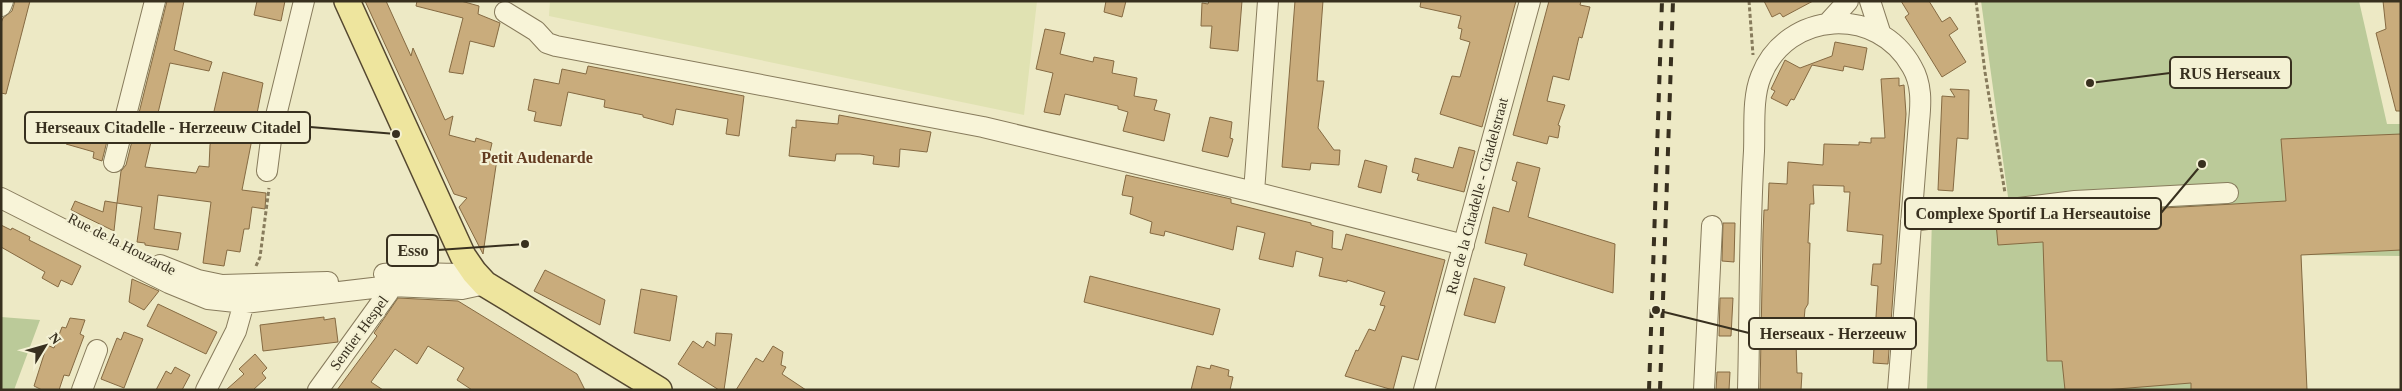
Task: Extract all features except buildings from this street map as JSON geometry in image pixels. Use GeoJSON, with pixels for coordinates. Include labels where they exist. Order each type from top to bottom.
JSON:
{"type":"FeatureCollection","features":[{"type":"Feature","properties":{"kind":"main road"},"geometry":{"type":"LineString","coordinates":[[346,1],[463,256],[480,278],[659,390]]}},
{"type":"Feature","properties":{"kind":"street"},"geometry":{"type":"LineString","coordinates":[[1,6],[3,1]]}},
{"type":"Feature","properties":{"kind":"street"},"geometry":{"type":"LineString","coordinates":[[114,162],[155,1]]}},
{"type":"Feature","properties":{"kind":"street"},"geometry":{"type":"LineString","coordinates":[[267,171],[272,132],[304,1]]}},
{"type":"Feature","properties":{"kind":"street"},"geometry":{"type":"LineString","coordinates":[[1254,192],[1268,1]]}},
{"type":"Feature","properties":{"kind":"street","name":"Rue de la Citadelle - Citadelstraat"},"geometry":{"type":"LineString","coordinates":[[1424,390],[1530,1]]}},
{"type":"Feature","properties":{"kind":"street"},"geometry":{"type":"LineString","coordinates":[[1748,390],[1752,182],[1757,89],[1766,66],[1778,48],[1795,35],[1829,22],[1848,1]]}},
{"type":"Feature","properties":{"kind":"street"},"geometry":{"type":"LineString","coordinates":[[1870,1],[1881,35]]}},
{"type":"Feature","properties":{"kind":"street"},"geometry":{"type":"LineString","coordinates":[[505,12],[536,31],[547,43],[556,46],[983,127],[1464,245]]}},
{"type":"Feature","properties":{"kind":"street"},"geometry":{"type":"LineString","coordinates":[[1829,22],[1852,25],[1881,35],[1892,43],[1913,68],[1919,88],[1920,107],[1898,390]]}},
{"type":"Feature","properties":{"kind":"street","name":"Rue de la Houzarde"},"geometry":{"type":"LineString","coordinates":[[1,183],[176,272],[246,294]]}},
{"type":"Feature","properties":{"kind":"street"},"geometry":{"type":"LineString","coordinates":[[1911,221],[2075,201],[2228,192]]}},
{"type":"Feature","properties":{"kind":"street","name":"Rue de la Houzarde"},"geometry":{"type":"LineString","coordinates":[[1,198],[180,289],[208,299],[246,294]]}},
{"type":"Feature","properties":{"kind":"street"},"geometry":{"type":"LineString","coordinates":[[1704,390],[1712,226]]}},
{"type":"Feature","properties":{"kind":"street"},"geometry":{"type":"LineString","coordinates":[[206,390],[236,332],[246,294],[446,275],[480,278]]}},
{"type":"Feature","properties":{"kind":"street","name":"Sentier Hespel"},"geometry":{"type":"LineString","coordinates":[[318,390],[383,300],[391,280]]}},
{"type":"Feature","properties":{"kind":"street"},"geometry":{"type":"LineString","coordinates":[[82,390],[97,350]]}},
{"type":"Feature","properties":{"kind":"path"},"geometry":{"type":"LineString","coordinates":[[1749,1],[1750,40],[1757,89]]}},
{"type":"Feature","properties":{"kind":"path"},"geometry":{"type":"LineString","coordinates":[[1976,1],[2007,210]]}},
{"type":"Feature","properties":{"kind":"path"},"geometry":{"type":"LineString","coordinates":[[246,294],[260,256],[270,183],[267,171]]}},
{"type":"Feature","properties":{"kind":"green space"},"geometry":{"type":"Polygon","coordinates":[[[550,1],[1037,1],[1024,115],[549,16],[550,1]]]}},
{"type":"Feature","properties":{"kind":"green space"},"geometry":{"type":"Polygon","coordinates":[[[1981,1],[2359,1],[2387,124],[2401,124],[2401,256],[2301,255],[2307,390],[1927,390],[1932,219],[2009,204],[1981,1]]]}},
{"type":"Feature","properties":{"kind":"green space"},"geometry":{"type":"Polygon","coordinates":[[[1,317],[40,320],[14,390],[1,390],[1,317]]]}},
{"type":"Feature","properties":{"kind":"railway"},"geometry":{"type":"LineString","coordinates":[[1649,390],[1662,1]]}},
{"type":"Feature","properties":{"kind":"railway"},"geometry":{"type":"LineString","coordinates":[[1660,390],[1673,1]]}},
{"type":"Feature","properties":{"kind":"place","name":"RUS Herseaux"},"geometry":{"type":"Point","coordinates":[2090,83]}},
{"type":"Feature","properties":{"kind":"place","name":"Herseaux Citadelle - Herzeeuw Citadel"},"geometry":{"type":"Point","coordinates":[396,134]}},
{"type":"Feature","properties":{"kind":"place","name":"Complexe Sportif La Herseautoise"},"geometry":{"type":"Point","coordinates":[2202,164]}},
{"type":"Feature","properties":{"kind":"place","name":"Esso"},"geometry":{"type":"Point","coordinates":[525,244]}},
{"type":"Feature","properties":{"kind":"place","name":"Herseaux - Herzeeuw"},"geometry":{"type":"Point","coordinates":[1656,310]}},
{"type":"Feature","properties":{"kind":"district","name":"Petit Audenarde"},"geometry":{"type":"Point","coordinates":[537,157]}}]}
